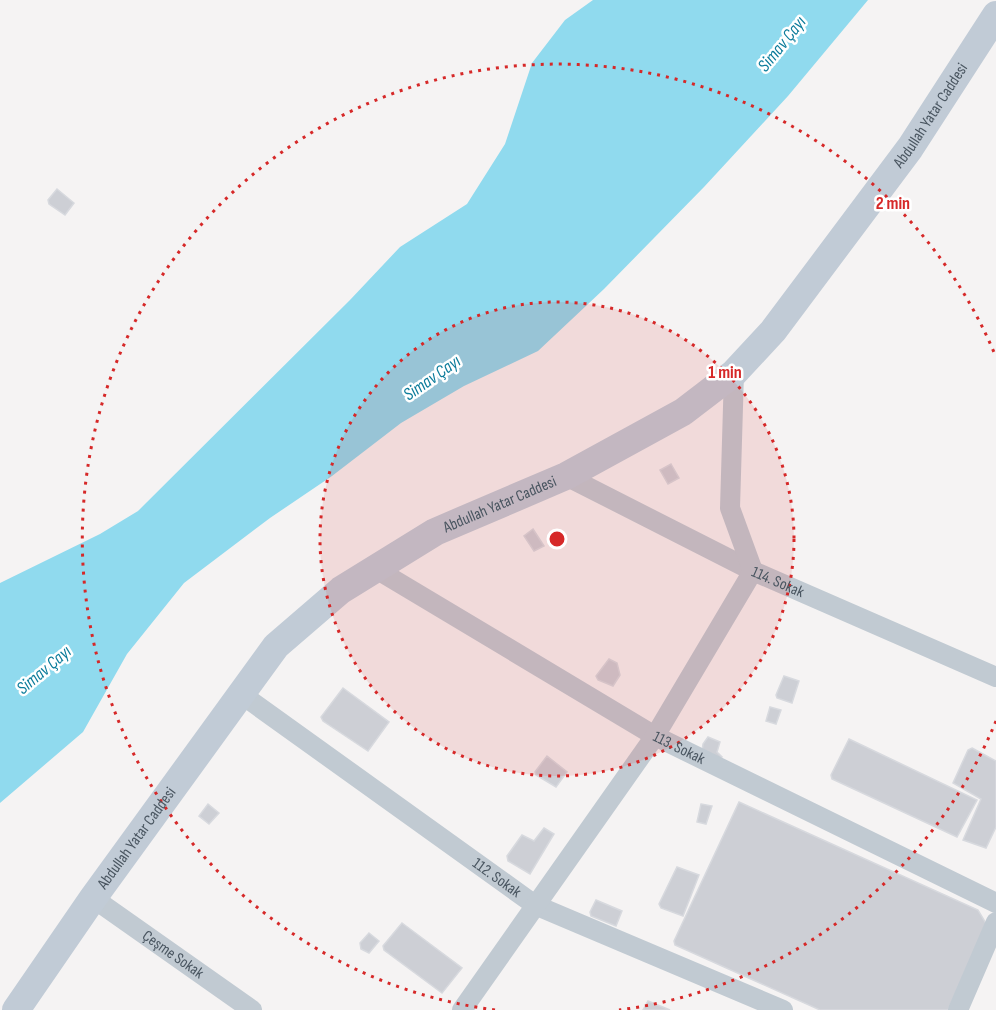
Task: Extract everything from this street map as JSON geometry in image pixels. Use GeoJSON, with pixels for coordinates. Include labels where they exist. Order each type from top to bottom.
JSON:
{"type":"FeatureCollection","features":[{"type":"Feature","properties":{"kind":"street","name":"Abdullah Yatar Caddesi"},"geometry":{"type":"LineString","coordinates":[[16,1010],[93,898],[276,646],[341,590],[435,532],[566,476],[683,412],[735,372],[773,331],[910,148],[996,15]]}},
{"type":"Feature","properties":{"kind":"street"},"geometry":{"type":"LineString","coordinates":[[462,1010],[655,736],[753,571],[730,508],[735,372]]}},
{"type":"Feature","properties":{"kind":"street","name":"114. Sokak"},"geometry":{"type":"LineString","coordinates":[[566,476],[753,571],[996,677]]}},
{"type":"Feature","properties":{"kind":"street","name":"113. Sokak"},"geometry":{"type":"LineString","coordinates":[[376,569],[655,736],[996,903]]}},
{"type":"Feature","properties":{"kind":"street","name":"112. Sokak"},"geometry":{"type":"LineString","coordinates":[[242,694],[535,905],[783,1010]]}},
{"type":"Feature","properties":{"kind":"street","name":"Çeşme Sokak"},"geometry":{"type":"LineString","coordinates":[[93,898],[252,1010]]}},
{"type":"Feature","properties":{"kind":"street"},"geometry":{"type":"LineString","coordinates":[[958,1010],[996,922]]}},
{"type":"Feature","properties":{"kind":"water","name":"Simav Çayı"},"geometry":{"type":"Polygon","coordinates":[[[593,0],[868,0],[788,96],[704,187],[604,289],[538,351],[464,386],[401,423],[184,583],[127,654],[83,732],[0,803],[0,583],[100,534],[138,511],[350,300],[400,247],[467,204],[505,144],[532,63],[565,20],[593,0]]]}},
{"type":"Feature","properties":{"kind":"building"},"geometry":{"type":"Polygon","coordinates":[[[57,189],[74,203],[65,215],[49,204],[48,200],[57,189]]]}},
{"type":"Feature","properties":{"kind":"building"},"geometry":{"type":"Polygon","coordinates":[[[671,464],[679,478],[668,484],[660,470],[671,464]]]}},
{"type":"Feature","properties":{"kind":"building"},"geometry":{"type":"Polygon","coordinates":[[[533,529],[544,546],[534,551],[524,536],[533,529]]]}},
{"type":"Feature","properties":{"kind":"building"},"geometry":{"type":"Polygon","coordinates":[[[609,659],[617,663],[620,675],[613,686],[598,680],[596,676],[609,659]]]}},
{"type":"Feature","properties":{"kind":"building"},"geometry":{"type":"Polygon","coordinates":[[[784,676],[799,681],[792,703],[777,698],[776,695],[784,676]]]}},
{"type":"Feature","properties":{"kind":"building"},"geometry":{"type":"Polygon","coordinates":[[[343,688],[389,722],[368,751],[323,721],[321,717],[343,688]]]}},
{"type":"Feature","properties":{"kind":"building"},"geometry":{"type":"Polygon","coordinates":[[[770,707],[781,710],[776,724],[766,721],[770,707]]]}},
{"type":"Feature","properties":{"kind":"building"},"geometry":{"type":"Polygon","coordinates":[[[708,737],[720,742],[717,752],[722,757],[719,759],[702,752],[703,744],[708,737]]]}},
{"type":"Feature","properties":{"kind":"building"},"geometry":{"type":"Polygon","coordinates":[[[849,739],[977,800],[957,837],[832,779],[831,775],[849,739]]]}},
{"type":"Feature","properties":{"kind":"building"},"geometry":{"type":"Polygon","coordinates":[[[972,748],[996,761],[996,827],[986,848],[963,840],[981,799],[953,783],[968,750],[972,748]]]}},
{"type":"Feature","properties":{"kind":"building"},"geometry":{"type":"Polygon","coordinates":[[[547,756],[567,772],[556,787],[536,775],[535,772],[547,756]]]}},
{"type":"Feature","properties":{"kind":"building"},"geometry":{"type":"Polygon","coordinates":[[[739,802],[978,910],[987,925],[948,1010],[820,1010],[675,945],[674,941],[739,802]]]}},
{"type":"Feature","properties":{"kind":"building"},"geometry":{"type":"Polygon","coordinates":[[[208,804],[219,813],[209,824],[199,816],[208,804]]]}},
{"type":"Feature","properties":{"kind":"building"},"geometry":{"type":"Polygon","coordinates":[[[701,804],[712,806],[706,824],[697,822],[701,804]]]}},
{"type":"Feature","properties":{"kind":"building"},"geometry":{"type":"Polygon","coordinates":[[[544,828],[554,834],[530,874],[508,861],[507,856],[522,835],[534,841],[544,828]]]}},
{"type":"Feature","properties":{"kind":"building"},"geometry":{"type":"Polygon","coordinates":[[[677,867],[699,875],[683,916],[661,908],[659,904],[677,867]]]}},
{"type":"Feature","properties":{"kind":"building"},"geometry":{"type":"Polygon","coordinates":[[[596,900],[622,911],[616,926],[591,916],[590,912],[596,900]]]}},
{"type":"Feature","properties":{"kind":"building"},"geometry":{"type":"Polygon","coordinates":[[[402,923],[462,968],[442,993],[384,950],[383,946],[402,923]]]}},
{"type":"Feature","properties":{"kind":"building"},"geometry":{"type":"Polygon","coordinates":[[[369,933],[379,941],[369,953],[361,949],[360,943],[369,933]]]}},
{"type":"Feature","properties":{"kind":"building"},"geometry":{"type":"Polygon","coordinates":[[[648,1001],[670,1010],[643,1010],[648,1001]]]}}]}
